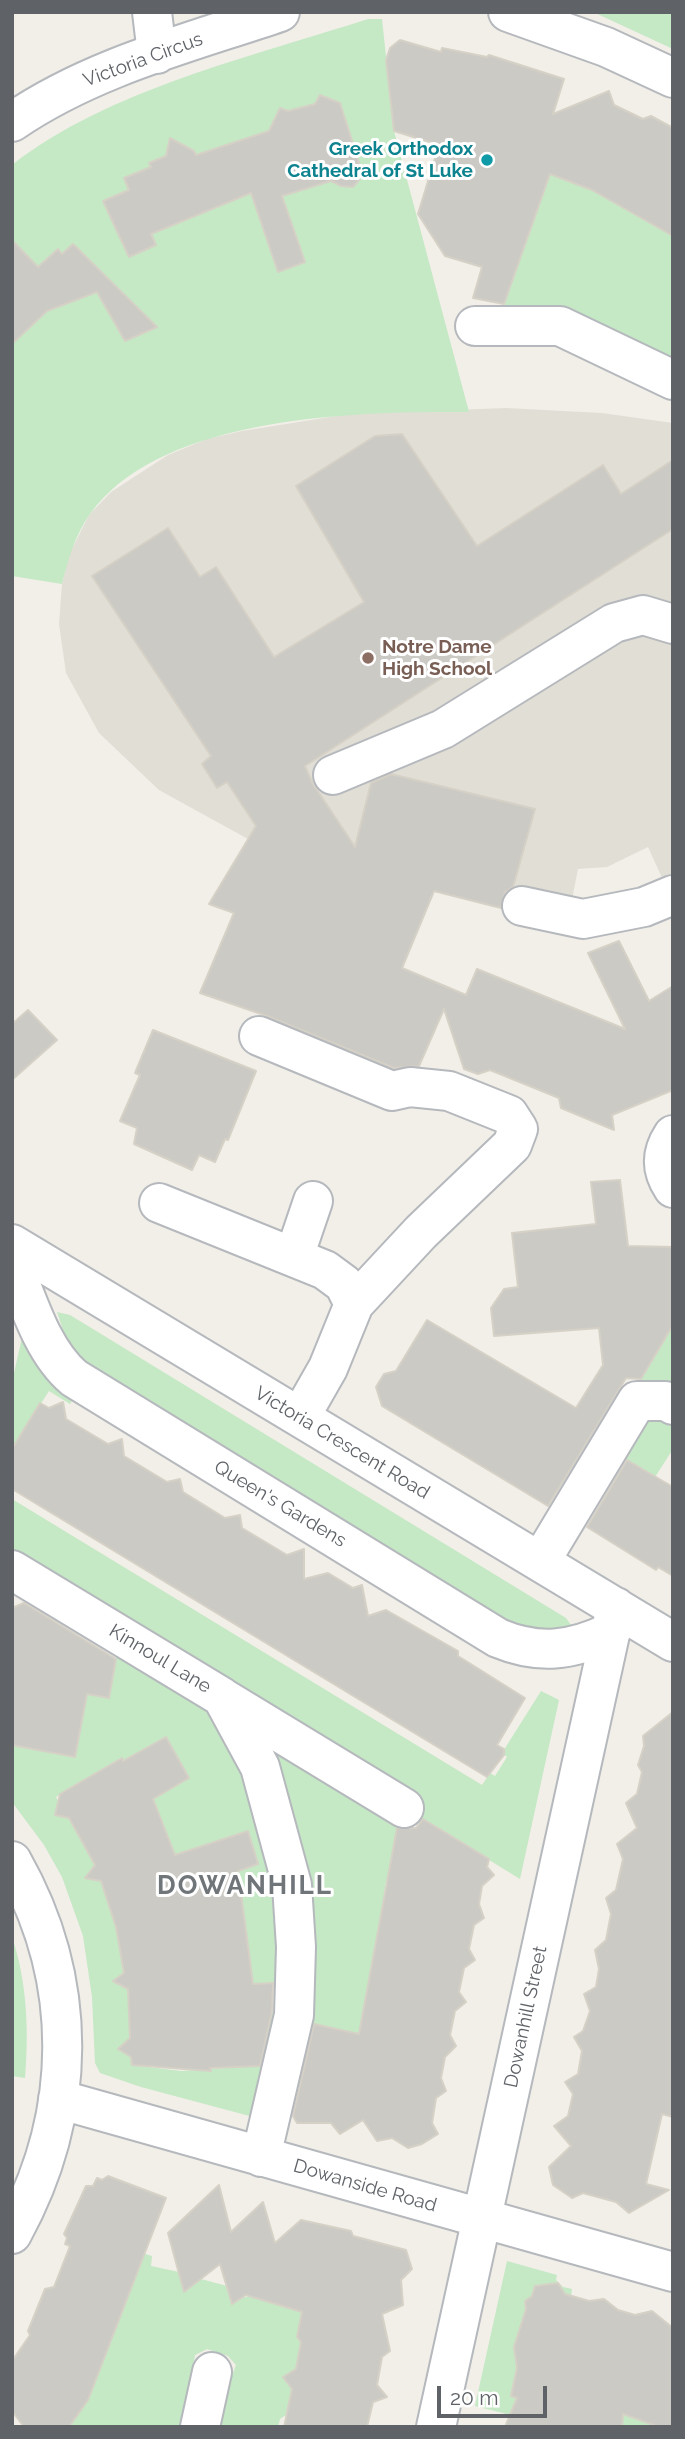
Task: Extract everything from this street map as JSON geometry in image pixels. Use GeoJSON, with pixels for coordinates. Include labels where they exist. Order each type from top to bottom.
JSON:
{"type":"FeatureCollection","features":[{"type":"Feature","properties":{"kind":"street"},"geometry":{"type":"LineString","coordinates":[[152,12],[157,54]]}},
{"type":"Feature","properties":{"kind":"street","name":"Victoria Circus"},"geometry":{"type":"LineString","coordinates":[[12,122],[61,92],[157,54],[280,12]]}},
{"type":"Feature","properties":{"kind":"street"},"geometry":{"type":"LineString","coordinates":[[508,12],[606,47],[673,79]]}},
{"type":"Feature","properties":{"kind":"street"},"geometry":{"type":"LineString","coordinates":[[475,327],[560,327],[673,380]]}},
{"type":"Feature","properties":{"kind":"street"},"geometry":{"type":"LineString","coordinates":[[333,775],[443,729],[614,623],[643,615],[673,624]]}},
{"type":"Feature","properties":{"kind":"street"},"geometry":{"type":"LineString","coordinates":[[522,906],[583,919],[644,907],[673,895]]}},
{"type":"Feature","properties":{"kind":"street"},"geometry":{"type":"LineString","coordinates":[[259,1036],[392,1091],[410,1087],[449,1091],[509,1115],[518,1129],[512,1145],[421,1233],[354,1304],[328,1368],[300,1418]]}},
{"type":"Feature","properties":{"kind":"street"},"geometry":{"type":"LineString","coordinates":[[673,1135],[667,1144],[663,1165],[673,1188]]}},
{"type":"Feature","properties":{"kind":"street"},"geometry":{"type":"LineString","coordinates":[[294,1257],[313,1201]]}},
{"type":"Feature","properties":{"kind":"street"},"geometry":{"type":"LineString","coordinates":[[159,1203],[325,1270],[344,1284],[354,1304]]}},
{"type":"Feature","properties":{"kind":"street","name":"Victoria Crescent Road"},"geometry":{"type":"LineString","coordinates":[[12,1244],[540,1562],[613,1620],[673,1642]]}},
{"type":"Feature","properties":{"kind":"street","name":"Queen's Gardens"},"geometry":{"type":"LineString","coordinates":[[12,1262],[37,1322],[64,1369],[74,1378],[498,1638],[520,1647],[548,1651],[584,1645],[613,1620]]}},
{"type":"Feature","properties":{"kind":"street"},"geometry":{"type":"LineString","coordinates":[[540,1562],[637,1401],[666,1401],[673,1405]]}},
{"type":"Feature","properties":{"kind":"street","name":"Kinnoul Lane"},"geometry":{"type":"LineString","coordinates":[[12,1570],[222,1697],[260,1767],[292,1885],[296,1947],[294,2015],[261,2157]]}},
{"type":"Feature","properties":{"kind":"street","name":"Dowanhill Street"},"geometry":{"type":"LineString","coordinates":[[436,2427],[613,1620]]}},
{"type":"Feature","properties":{"kind":"street"},"geometry":{"type":"LineString","coordinates":[[222,1697],[404,1808]]}},
{"type":"Feature","properties":{"kind":"street"},"geometry":{"type":"LineString","coordinates":[[12,1861],[40,1915],[50,1945],[60,1999],[63,2038],[58,2099],[47,2157],[12,2234]]}},
{"type":"Feature","properties":{"kind":"street","name":"Dowanside Road"},"geometry":{"type":"LineString","coordinates":[[58,2099],[673,2272]]}},
{"type":"Feature","properties":{"kind":"street"},"geometry":{"type":"LineString","coordinates":[[200,2427],[212,2372]]}},
{"type":"Feature","properties":{"kind":"shaded area","name":"Notre Dame High School"},"geometry":{"type":"Polygon","coordinates":[[[506,408],[602,413],[673,423],[673,875],[663,880],[648,847],[607,867],[578,869],[572,899],[507,910],[375,875],[369,889],[248,839],[159,790],[99,733],[66,673],[59,624],[62,584],[69,555],[89,515],[111,492],[168,455],[207,439],[242,431],[349,414],[506,408]]]}},
{"type":"Feature","properties":{"kind":"green space"},"geometry":{"type":"Polygon","coordinates":[[[593,12],[673,12],[673,49],[593,12]]]}},
{"type":"Feature","properties":{"kind":"green space"},"geometry":{"type":"Polygon","coordinates":[[[368,19],[382,19],[394,131],[469,412],[319,418],[264,426],[212,438],[163,456],[122,481],[90,514],[80,530],[62,584],[12,576],[12,165],[50,139],[136,96],[230,62],[368,19]]]}},
{"type":"Feature","properties":{"kind":"green space"},"geometry":{"type":"Polygon","coordinates":[[[550,174],[592,190],[673,236],[673,370],[499,320],[550,174]]]}},
{"type":"Feature","properties":{"kind":"green space"},"geometry":{"type":"Polygon","coordinates":[[[57,1312],[70,1315],[566,1618],[574,1629],[530,1637],[94,1377],[66,1339],[57,1312]]]}},
{"type":"Feature","properties":{"kind":"green space"},"geometry":{"type":"Polygon","coordinates":[[[673,1329],[673,1388],[638,1385],[652,1361],[637,1333],[673,1329]]]}},
{"type":"Feature","properties":{"kind":"green space"},"geometry":{"type":"Polygon","coordinates":[[[23,1333],[76,1394],[70,1404],[49,1391],[15,1444],[12,1467],[12,1382],[23,1333]]]}},
{"type":"Feature","properties":{"kind":"green space"},"geometry":{"type":"Polygon","coordinates":[[[647,1405],[673,1420],[673,1449],[655,1477],[616,1453],[647,1405]]]}},
{"type":"Feature","properties":{"kind":"green space"},"geometry":{"type":"Polygon","coordinates":[[[12,1499],[482,1785],[490,1773],[495,1776],[507,1757],[502,1753],[541,1691],[559,1700],[520,1879],[421,1818],[419,1801],[12,1553],[12,1499]]]}},
{"type":"Feature","properties":{"kind":"green space"},"geometry":{"type":"Polygon","coordinates":[[[118,1649],[202,1698],[227,1734],[271,1853],[281,1982],[245,1985],[187,1890],[257,1864],[174,1856],[151,1800],[189,1777],[166,1738],[123,1761],[121,1758],[56,1797],[95,1864],[91,1870],[95,1880],[101,1881],[116,1927],[124,1973],[120,1976],[121,1985],[127,1989],[128,1994],[132,2065],[181,2071],[255,2066],[250,2015],[283,2012],[257,2118],[141,2087],[100,2073],[95,2063],[92,1997],[83,1936],[62,1877],[44,1845],[12,1802],[12,1745],[54,1753],[87,1694],[109,1697],[118,1649]]]}},
{"type":"Feature","properties":{"kind":"green space"},"geometry":{"type":"Polygon","coordinates":[[[271,1745],[398,1820],[397,1826],[402,1827],[391,1882],[386,1881],[384,1894],[387,1895],[364,2042],[329,2038],[330,2027],[306,2022],[271,1745]]]}},
{"type":"Feature","properties":{"kind":"green space"},"geometry":{"type":"Polygon","coordinates":[[[12,1937],[26,2006],[25,2078],[12,2076],[12,1937]]]}},
{"type":"Feature","properties":{"kind":"green space"},"geometry":{"type":"Polygon","coordinates":[[[132,2250],[152,2256],[151,2266],[179,2272],[181,2281],[194,2284],[201,2279],[227,2286],[229,2295],[241,2298],[314,2283],[297,2337],[301,2342],[296,2369],[288,2383],[292,2389],[286,2415],[280,2419],[278,2427],[213,2427],[236,2365],[228,2356],[207,2349],[195,2355],[188,2427],[69,2427],[88,2400],[128,2297],[132,2250]]]}},
{"type":"Feature","properties":{"kind":"green space"},"geometry":{"type":"Polygon","coordinates":[[[507,2261],[557,2275],[556,2280],[563,2287],[572,2289],[571,2296],[564,2294],[557,2284],[535,2285],[527,2322],[522,2321],[516,2344],[518,2366],[511,2396],[530,2401],[610,2405],[665,2427],[558,2427],[475,2406],[507,2261]]]}},
{"type":"Feature","properties":{"kind":"building"},"geometry":{"type":"Polygon","coordinates":[[[400,40],[441,52],[442,48],[487,57],[489,55],[564,79],[553,114],[609,91],[614,105],[643,119],[651,116],[673,128],[673,236],[592,190],[550,174],[504,304],[473,298],[482,267],[445,256],[418,214],[439,145],[394,131],[386,60],[390,48],[400,40]]]}},
{"type":"Feature","properties":{"kind":"building"},"geometry":{"type":"Polygon","coordinates":[[[320,95],[340,103],[363,175],[353,187],[341,186],[331,181],[282,196],[305,262],[278,272],[251,193],[151,234],[156,245],[129,257],[103,201],[129,190],[124,178],[151,167],[149,163],[166,156],[170,138],[194,151],[196,155],[269,131],[280,108],[288,111],[315,104],[320,95]]]}},
{"type":"Feature","properties":{"kind":"building"},"geometry":{"type":"Polygon","coordinates":[[[12,240],[38,267],[58,249],[62,254],[73,244],[157,327],[125,341],[97,292],[47,311],[12,344],[12,240]]]}},
{"type":"Feature","properties":{"kind":"building"},"geometry":{"type":"Polygon","coordinates":[[[402,434],[477,546],[603,465],[621,494],[673,460],[673,529],[305,766],[313,784],[355,847],[371,783],[391,774],[535,809],[513,887],[505,892],[501,908],[434,891],[402,968],[466,995],[477,969],[625,1029],[588,953],[619,941],[649,1001],[673,986],[673,1090],[612,1115],[614,1130],[561,1108],[559,1098],[490,1070],[478,1074],[464,1069],[444,1009],[419,1066],[394,1068],[267,1016],[200,993],[234,913],[209,904],[256,826],[227,782],[217,788],[202,764],[211,756],[92,576],[168,528],[200,577],[216,567],[274,657],[364,602],[296,486],[375,436],[402,434]]]}},
{"type":"Feature","properties":{"kind":"building"},"geometry":{"type":"Polygon","coordinates":[[[28,1010],[57,1040],[12,1080],[12,1024],[28,1010]]]}},
{"type":"Feature","properties":{"kind":"building"},"geometry":{"type":"Polygon","coordinates":[[[153,1030],[256,1071],[228,1140],[225,1139],[215,1162],[199,1155],[192,1170],[134,1144],[137,1128],[120,1121],[140,1075],[135,1073],[153,1030]]]}},
{"type":"Feature","properties":{"kind":"building"},"geometry":{"type":"Polygon","coordinates":[[[620,1180],[628,1246],[673,1247],[673,1325],[641,1379],[626,1378],[548,1506],[382,1406],[376,1387],[384,1374],[396,1371],[427,1320],[576,1408],[603,1365],[599,1328],[494,1336],[491,1308],[504,1289],[518,1287],[512,1233],[596,1224],[591,1182],[620,1180]]]}},
{"type":"Feature","properties":{"kind":"building"},"geometry":{"type":"Polygon","coordinates":[[[63,1402],[66,1419],[108,1444],[122,1439],[124,1456],[167,1482],[180,1479],[183,1492],[225,1518],[240,1515],[242,1528],[287,1555],[304,1549],[304,1579],[328,1573],[353,1588],[362,1585],[368,1616],[386,1610],[458,1651],[458,1656],[525,1698],[497,1745],[504,1749],[504,1755],[487,1777],[12,1489],[12,1449],[40,1403],[49,1408],[63,1402]]]}},
{"type":"Feature","properties":{"kind":"building"},"geometry":{"type":"Polygon","coordinates":[[[627,1460],[673,1487],[673,1576],[658,1567],[656,1570],[587,1527],[627,1460]]]}},
{"type":"Feature","properties":{"kind":"building"},"geometry":{"type":"Polygon","coordinates":[[[24,1603],[116,1659],[109,1698],[87,1694],[75,1757],[12,1745],[12,1608],[24,1603]]]}},
{"type":"Feature","properties":{"kind":"building"},"geometry":{"type":"Polygon","coordinates":[[[673,1712],[673,2117],[662,2114],[646,2184],[669,2190],[629,2213],[616,2202],[583,2193],[572,2198],[553,2185],[549,2167],[571,2146],[554,2126],[568,2116],[573,2094],[565,2082],[578,2074],[582,2051],[574,2037],[583,2031],[590,2011],[584,1994],[596,1987],[599,1969],[595,1950],[606,1940],[611,1914],[606,1898],[616,1890],[623,1859],[617,1844],[637,1828],[626,1803],[637,1794],[642,1772],[638,1765],[644,1746],[643,1736],[673,1712]]]}},
{"type":"Feature","properties":{"kind":"building"},"geometry":{"type":"Polygon","coordinates":[[[166,1737],[189,1778],[153,1799],[175,1855],[248,1831],[258,1864],[238,1871],[253,1984],[273,1983],[272,2012],[260,2066],[210,2068],[211,2071],[132,2065],[131,2057],[118,2049],[130,2038],[128,1989],[113,1981],[124,1973],[116,1927],[101,1881],[85,1878],[95,1865],[69,1818],[55,1815],[60,1794],[122,1758],[123,1761],[166,1737]]]}},
{"type":"Feature","properties":{"kind":"building"},"geometry":{"type":"Polygon","coordinates":[[[423,1819],[489,1859],[487,1867],[494,1875],[482,1886],[479,1904],[484,1918],[474,1925],[469,1949],[475,1960],[464,1968],[459,1992],[466,2002],[455,2011],[450,2035],[456,2046],[445,2057],[441,2078],[446,2091],[436,2098],[432,2123],[438,2134],[422,2144],[408,2148],[392,2138],[377,2141],[363,2120],[340,2134],[331,2123],[297,2123],[293,2116],[314,2024],[359,2034],[397,1828],[416,1828],[423,1819]]]}},
{"type":"Feature","properties":{"kind":"building"},"geometry":{"type":"Polygon","coordinates":[[[108,2176],[166,2198],[88,2400],[69,2427],[24,2427],[12,2411],[12,2361],[30,2335],[28,2331],[45,2289],[54,2287],[70,2246],[65,2244],[67,2238],[64,2234],[86,2186],[93,2186],[97,2178],[102,2180],[108,2176]]]}},
{"type":"Feature","properties":{"kind":"building"},"geometry":{"type":"Polygon","coordinates":[[[219,2185],[231,2232],[263,2202],[275,2243],[301,2220],[351,2231],[353,2236],[406,2250],[412,2269],[401,2280],[403,2305],[382,2314],[390,2351],[382,2357],[377,2385],[387,2397],[373,2402],[367,2427],[284,2427],[292,2389],[283,2377],[296,2369],[301,2342],[297,2337],[302,2312],[246,2295],[232,2304],[220,2264],[184,2292],[168,2233],[219,2185]]]}},
{"type":"Feature","properties":{"kind":"building"},"geometry":{"type":"Polygon","coordinates":[[[558,2283],[565,2294],[589,2301],[604,2299],[618,2310],[635,2315],[652,2311],[673,2328],[673,2427],[659,2427],[623,2414],[622,2427],[505,2427],[517,2398],[511,2396],[517,2368],[514,2347],[526,2309],[525,2301],[532,2296],[535,2286],[558,2283]]]}},
{"type":"Feature","properties":{"kind":"place","name":"Greek Orthodox Cathedral of St Luke"},"geometry":{"type":"Point","coordinates":[487,160]}},
{"type":"Feature","properties":{"kind":"place","name":"Notre Dame High School"},"geometry":{"type":"Point","coordinates":[368,658]}},
{"type":"Feature","properties":{"kind":"district","name":"DOWANHILL"},"geometry":{"type":"Point","coordinates":[245,1886]}}]}
